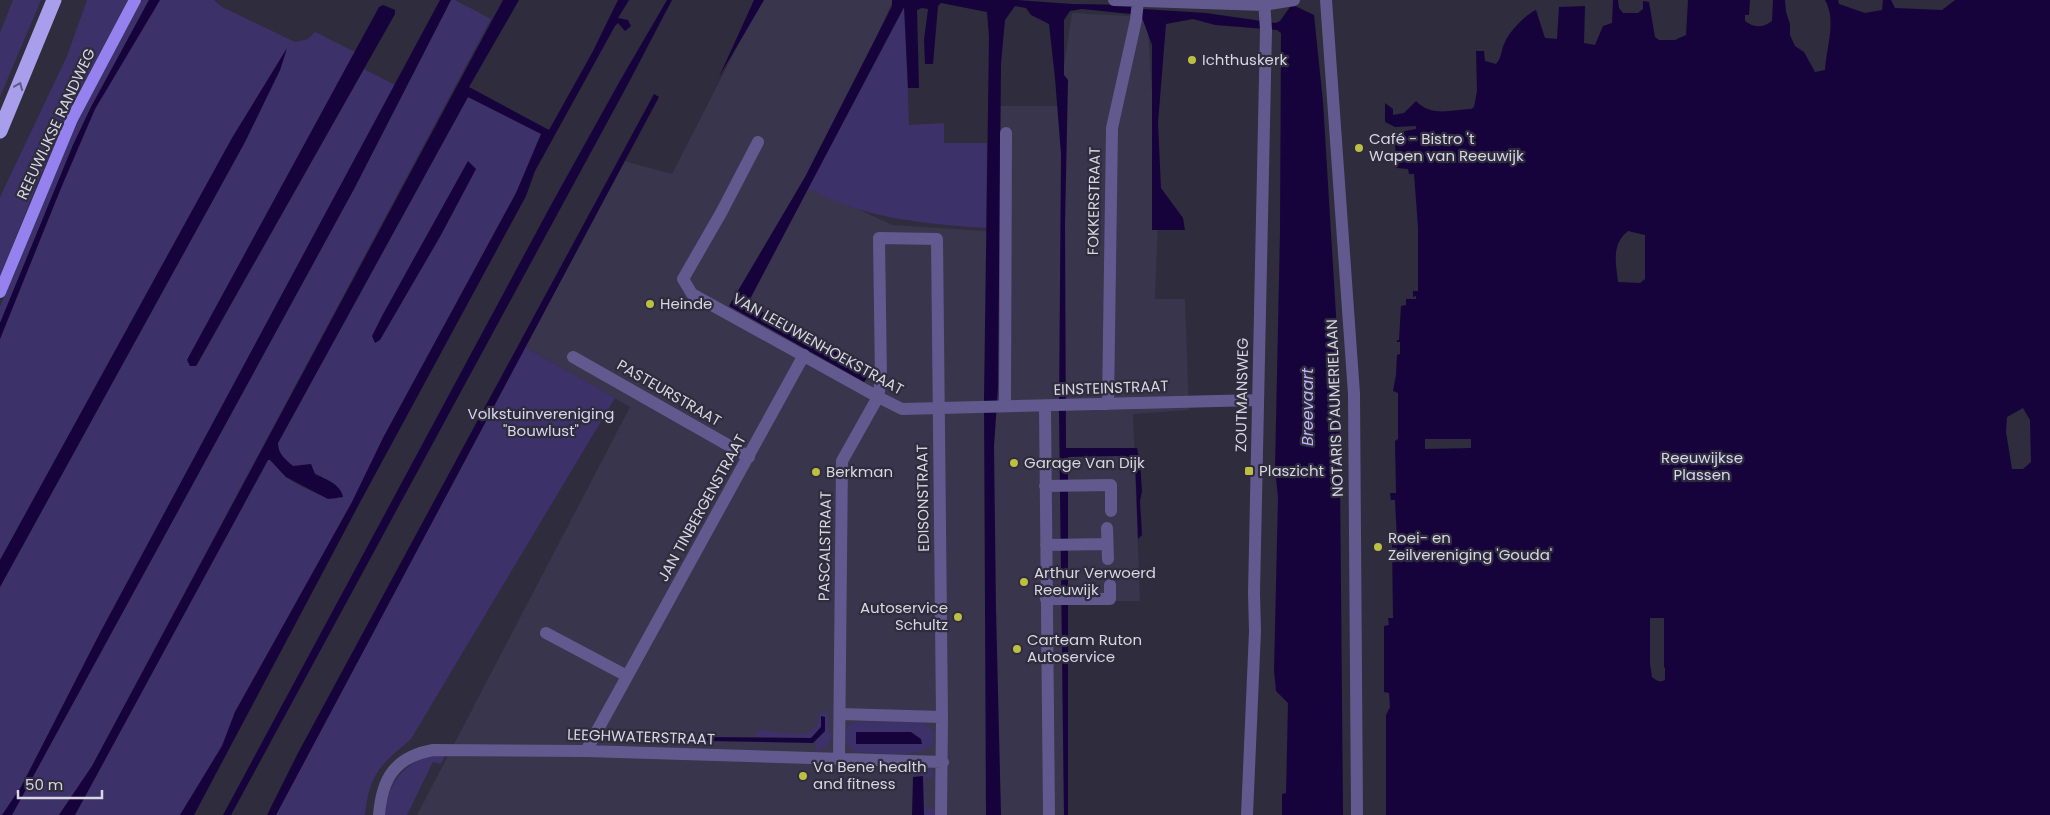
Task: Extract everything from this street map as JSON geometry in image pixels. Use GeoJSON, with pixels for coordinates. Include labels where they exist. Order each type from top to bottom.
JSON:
{"type":"FeatureCollection","features":[{"type":"Feature","properties":{"kind":"highway"},"geometry":{"type":"LineString","coordinates":[[0,132],[54,0]]}},
{"type":"Feature","properties":{"kind":"main road","name":"REEUWIJKSE RANDWEG"},"geometry":{"type":"LineString","coordinates":[[0,292],[66,134],[88,87],[135,0]]}},
{"type":"Feature","properties":{"kind":"street"},"geometry":{"type":"LineString","coordinates":[[1114,0],[1143,2],[1288,1]]}},
{"type":"Feature","properties":{"kind":"street","name":"NOTARIS D'AUMERIELAAN"},"geometry":{"type":"LineString","coordinates":[[1326,0],[1354,394],[1357,815]]}},
{"type":"Feature","properties":{"kind":"street","name":"FOKKERSTRAAT"},"geometry":{"type":"LineString","coordinates":[[1108,404],[1112,128],[1136,20],[1143,2]]}},
{"type":"Feature","properties":{"kind":"street","name":"ZOUTMANSWEG"},"geometry":{"type":"LineString","coordinates":[[1247,815],[1255,631],[1254,592],[1264,2]]}},
{"type":"Feature","properties":{"kind":"street"},"geometry":{"type":"LineString","coordinates":[[1002,406],[1006,133]]}},
{"type":"Feature","properties":{"kind":"street","name":"VAN LEEUWENHOEKSTRAAT"},"geometry":{"type":"LineString","coordinates":[[758,142],[721,213],[682,279],[692,294],[902,409],[1050,406]]}},
{"type":"Feature","properties":{"kind":"street","name":"PASCALSTRAAT"},"geometry":{"type":"LineString","coordinates":[[839,759],[842,461],[878,397],[881,379],[879,238]]}},
{"type":"Feature","properties":{"kind":"street","name":"EDISONSTRAAT"},"geometry":{"type":"LineString","coordinates":[[879,238],[937,239],[943,762],[941,815]]}},
{"type":"Feature","properties":{"kind":"street","name":"JAN TINBERGENSTRAAT"},"geometry":{"type":"LineString","coordinates":[[586,751],[804,355]]}},
{"type":"Feature","properties":{"kind":"street","name":"PASTEURSTRAAT"},"geometry":{"type":"LineString","coordinates":[[573,357],[749,457]]}},
{"type":"Feature","properties":{"kind":"street","name":"EINSTEINSTRAAT"},"geometry":{"type":"LineString","coordinates":[[1049,815],[1045,486],[1050,406],[1258,400]]}},
{"type":"Feature","properties":{"kind":"street"},"geometry":{"type":"LineString","coordinates":[[1045,486],[1111,485],[1111,511]]}},
{"type":"Feature","properties":{"kind":"street"},"geometry":{"type":"LineString","coordinates":[[1107,528],[1108,559]]}},
{"type":"Feature","properties":{"kind":"street"},"geometry":{"type":"LineString","coordinates":[[1046,545],[1107,544]]}},
{"type":"Feature","properties":{"kind":"street"},"geometry":{"type":"LineString","coordinates":[[1046,599],[1110,599],[1110,585]]}},
{"type":"Feature","properties":{"kind":"street"},"geometry":{"type":"LineString","coordinates":[[546,633],[628,676]]}},
{"type":"Feature","properties":{"kind":"street"},"geometry":{"type":"LineString","coordinates":[[840,714],[942,717]]}},
{"type":"Feature","properties":{"kind":"street","name":"LEEGHWATERSTRAAT"},"geometry":{"type":"LineString","coordinates":[[379,815],[383,790],[395,767],[417,753],[433,750],[586,751],[943,762]]}},
{"type":"Feature","properties":{"kind":"shaded area"},"geometry":{"type":"Polygon","coordinates":[[[761,0],[893,0],[811,187],[892,225],[1002,232],[999,106],[1058,106],[1072,13],[1147,17],[1159,198],[1155,299],[1185,299],[1189,410],[1133,414],[1140,601],[1062,601],[1064,815],[417,815],[630,407],[525,347],[624,161],[672,174],[761,0]]]}},
{"type":"Feature","properties":{"kind":"green space"},"geometry":{"type":"Polygon","coordinates":[[[13,0],[41,0],[0,97],[0,33],[13,0]]]}},
{"type":"Feature","properties":{"kind":"green space"},"geometry":{"type":"Polygon","coordinates":[[[87,0],[129,0],[77,95],[39,179],[0,277],[0,197],[67,56],[87,0]]]}},
{"type":"Feature","properties":{"kind":"green space"},"geometry":{"type":"Polygon","coordinates":[[[142,0],[149,0],[91,107],[73,145],[0,323],[0,307],[83,110],[142,0]]]}},
{"type":"Feature","properties":{"kind":"green space"},"geometry":{"type":"Polygon","coordinates":[[[160,0],[214,0],[222,7],[295,42],[308,39],[315,32],[355,52],[187,360],[197,365],[364,69],[395,85],[101,631],[21,787],[2,815],[0,815],[0,587],[245,142],[280,70],[286,52],[232,138],[0,560],[0,339],[95,109],[160,0]]]}},
{"type":"Feature","properties":{"kind":"green space"},"geometry":{"type":"Polygon","coordinates":[[[451,0],[455,0],[491,19],[92,766],[59,815],[12,815],[354,189],[451,0]]]}},
{"type":"Feature","properties":{"kind":"green space"},"geometry":{"type":"Polygon","coordinates":[[[905,6],[909,125],[944,123],[944,143],[987,143],[986,228],[919,222],[875,214],[832,200],[812,190],[807,190],[905,6]]]}},
{"type":"Feature","properties":{"kind":"green space"},"geometry":{"type":"Polygon","coordinates":[[[468,97],[542,133],[516,193],[383,438],[352,502],[235,712],[222,746],[180,815],[75,815],[268,460],[286,477],[297,484],[319,494],[337,499],[334,484],[303,466],[293,466],[283,458],[278,449],[278,443],[468,97]]]}},
{"type":"Feature","properties":{"kind":"green space","name":"Volkstuinvereniging \"Bouwlust\""},"geometry":{"type":"Polygon","coordinates":[[[525,347],[615,398],[411,739],[391,756],[378,771],[370,789],[365,815],[276,815],[525,347]]]}},
{"type":"Feature","properties":{"kind":"green space"},"geometry":{"type":"Polygon","coordinates":[[[828,710],[829,734],[832,734],[831,738],[827,746],[816,752],[816,740],[825,731],[821,727],[811,738],[757,737],[754,735],[757,735],[761,729],[786,734],[787,732],[802,735],[803,733],[811,733],[812,728],[816,728],[820,712],[824,714],[828,710]]]}},
{"type":"Feature","properties":{"kind":"green space"},"geometry":{"type":"Polygon","coordinates":[[[854,722],[921,722],[931,728],[934,739],[929,747],[907,754],[856,752],[849,746],[846,737],[848,728],[854,722]]]}},
{"type":"Feature","properties":{"kind":"green space"},"geometry":{"type":"Polygon","coordinates":[[[432,755],[454,756],[445,756],[441,764],[433,762],[407,815],[385,815],[389,794],[398,777],[413,764],[432,755]]]}},
{"type":"Feature","properties":{"kind":"green space"},"geometry":{"type":"Polygon","coordinates":[[[922,765],[933,772],[934,777],[925,777],[925,809],[934,809],[934,815],[924,815],[923,776],[912,774],[912,767],[915,767],[916,772],[922,773],[922,765]]]}},
{"type":"Feature","properties":{"kind":"water"},"geometry":{"type":"Polygon","coordinates":[[[149,0],[160,0],[95,109],[0,339],[0,323],[73,145],[91,107],[149,0]]]}},
{"type":"Feature","properties":{"kind":"water"},"geometry":{"type":"Polygon","coordinates":[[[440,0],[451,0],[354,189],[12,815],[2,815],[21,787],[101,631],[440,0]]]}},
{"type":"Feature","properties":{"kind":"water"},"geometry":{"type":"Polygon","coordinates":[[[503,0],[519,0],[469,87],[549,130],[592,53],[618,0],[629,0],[618,18],[628,20],[631,26],[625,31],[618,23],[615,26],[535,171],[526,196],[358,506],[194,815],[180,815],[222,746],[235,712],[352,502],[383,438],[516,193],[541,134],[468,97],[278,443],[281,453],[293,466],[311,464],[315,474],[336,485],[342,492],[343,497],[328,499],[286,477],[268,460],[75,815],[59,815],[92,766],[503,0]]]}},
{"type":"Feature","properties":{"kind":"water"},"geometry":{"type":"Polygon","coordinates":[[[667,0],[672,0],[628,84],[231,815],[223,815],[551,205],[667,0]]]}},
{"type":"Feature","properties":{"kind":"water"},"geometry":{"type":"Polygon","coordinates":[[[754,0],[764,0],[719,77],[754,0]]]}},
{"type":"Feature","properties":{"kind":"water","name":"Breevaart"},"geometry":{"type":"Polygon","coordinates":[[[892,0],[1017,0],[1072,4],[1132,5],[1143,9],[1206,13],[1276,23],[1280,21],[1290,7],[1295,6],[1314,15],[1323,102],[1339,364],[1343,815],[1282,815],[1282,794],[1286,793],[1288,703],[1276,691],[1274,671],[1278,497],[1275,469],[1280,232],[1281,33],[1277,30],[1215,25],[1193,19],[1166,24],[1158,123],[1161,188],[1183,218],[1185,230],[1152,230],[1152,45],[1141,15],[1082,9],[1070,11],[1064,20],[1064,75],[1068,80],[1065,224],[1066,448],[1137,448],[1142,491],[1140,501],[1142,535],[1138,539],[1135,459],[1121,456],[1068,457],[1068,815],[1064,815],[1059,412],[1061,154],[1049,24],[1031,15],[1026,8],[1015,6],[1005,20],[1001,64],[998,388],[994,446],[1001,815],[986,815],[984,399],[989,36],[987,12],[941,3],[938,6],[933,64],[925,64],[924,40],[928,9],[922,8],[917,10],[919,88],[908,88],[904,7],[749,301],[750,305],[870,370],[870,375],[864,382],[729,306],[805,177],[892,6],[892,0]]]}},
{"type":"Feature","properties":{"kind":"water","name":"Reeuwijkse Plassen"},"geometry":{"type":"Polygon","coordinates":[[[1613,0],[1618,0],[1619,8],[1623,13],[1638,13],[1643,9],[1643,1],[1649,2],[1655,37],[1659,40],[1675,40],[1686,35],[1688,0],[1750,0],[1749,15],[1745,15],[1745,21],[1759,26],[1772,21],[1773,0],[1785,0],[1790,24],[1790,35],[1795,46],[1804,52],[1815,72],[1825,70],[1830,35],[1830,17],[1825,0],[1838,0],[1839,4],[1865,13],[1882,10],[1883,0],[1891,0],[1895,8],[1942,10],[1955,0],[2050,0],[2050,815],[1386,815],[1386,715],[1390,707],[1389,693],[1384,692],[1384,626],[1389,625],[1388,618],[1393,618],[1392,541],[1397,540],[1395,500],[1391,500],[1390,493],[1396,493],[1395,441],[1398,439],[1398,393],[1393,391],[1397,355],[1400,354],[1400,342],[1397,342],[1397,340],[1399,340],[1401,306],[1406,305],[1406,299],[1416,299],[1416,296],[1413,297],[1413,291],[1418,291],[1418,227],[1414,174],[1409,174],[1408,169],[1397,168],[1394,133],[1416,129],[1416,126],[1395,127],[1385,122],[1385,103],[1393,109],[1393,115],[1404,113],[1416,101],[1422,106],[1435,111],[1471,109],[1474,107],[1477,91],[1476,51],[1484,51],[1485,61],[1496,64],[1510,33],[1523,19],[1536,10],[1545,38],[1557,39],[1559,7],[1585,6],[1584,43],[1595,45],[1603,26],[1612,23],[1613,0]],[[1628,231],[1619,242],[1617,248],[1618,282],[1640,283],[1645,279],[1645,235],[1628,231]],[[2023,408],[2007,417],[2006,432],[2012,469],[2023,469],[2031,462],[2030,420],[2023,408]],[[1650,618],[1650,664],[1652,677],[1658,681],[1665,680],[1664,618],[1650,618]]]}},
{"type":"Feature","properties":{"kind":"water"},"geometry":{"type":"Polygon","coordinates":[[[383,5],[395,10],[395,14],[196,366],[190,366],[187,360],[379,7],[383,5]]]}},
{"type":"Feature","properties":{"kind":"water"},"geometry":{"type":"Polygon","coordinates":[[[287,48],[280,70],[245,142],[0,587],[0,560],[232,138],[287,48]]]}},
{"type":"Feature","properties":{"kind":"water"},"geometry":{"type":"Polygon","coordinates":[[[654,94],[659,97],[276,815],[267,815],[298,753],[654,94]]]}},
{"type":"Feature","properties":{"kind":"water"},"geometry":{"type":"Polygon","coordinates":[[[468,161],[476,169],[441,235],[380,340],[375,343],[372,336],[382,316],[468,161]]]}},
{"type":"Feature","properties":{"kind":"water"},"geometry":{"type":"Polygon","coordinates":[[[821,716],[825,717],[825,731],[813,743],[706,741],[706,737],[811,738],[821,727],[821,716]]]}},
{"type":"Feature","properties":{"kind":"water"},"geometry":{"type":"Polygon","coordinates":[[[856,732],[911,732],[921,739],[922,744],[856,744],[856,732]]]}},
{"type":"Feature","properties":{"kind":"water"},"geometry":{"type":"Polygon","coordinates":[[[923,776],[924,815],[912,815],[913,777],[923,776]]]}},
{"type":"Feature","properties":{"kind":"pier"},"geometry":{"type":"Polygon","coordinates":[[[1425,439],[1471,439],[1471,448],[1425,449],[1425,439]]]}},
{"type":"Feature","properties":{"kind":"place","name":"Ichthuskerk"},"geometry":{"type":"Point","coordinates":[1192,60]}},
{"type":"Feature","properties":{"kind":"place","name":"Café - Bistro 't Wapen van Reeuwijk"},"geometry":{"type":"Point","coordinates":[1359,148]}},
{"type":"Feature","properties":{"kind":"place","name":"Heinde"},"geometry":{"type":"Point","coordinates":[650,304]}},
{"type":"Feature","properties":{"kind":"place","name":"Garage Van Dijk"},"geometry":{"type":"Point","coordinates":[1014,463]}},
{"type":"Feature","properties":{"kind":"place","name":"Plaszicht"},"geometry":{"type":"Point","coordinates":[1249,471]}},
{"type":"Feature","properties":{"kind":"place","name":"Berkman"},"geometry":{"type":"Point","coordinates":[816,472]}},
{"type":"Feature","properties":{"kind":"place","name":"Roei- en Zeilvereniging 'Gouda'"},"geometry":{"type":"Point","coordinates":[1378,547]}},
{"type":"Feature","properties":{"kind":"place","name":"Arthur Verwoerd Reeuwijk"},"geometry":{"type":"Point","coordinates":[1024,582]}},
{"type":"Feature","properties":{"kind":"place","name":"Autoservice Schultz"},"geometry":{"type":"Point","coordinates":[958,617]}},
{"type":"Feature","properties":{"kind":"place","name":"Carteam Ruton Autoservice"},"geometry":{"type":"Point","coordinates":[1017,649]}},
{"type":"Feature","properties":{"kind":"place","name":"Va Bene health and fitness"},"geometry":{"type":"Point","coordinates":[803,776]}}]}
